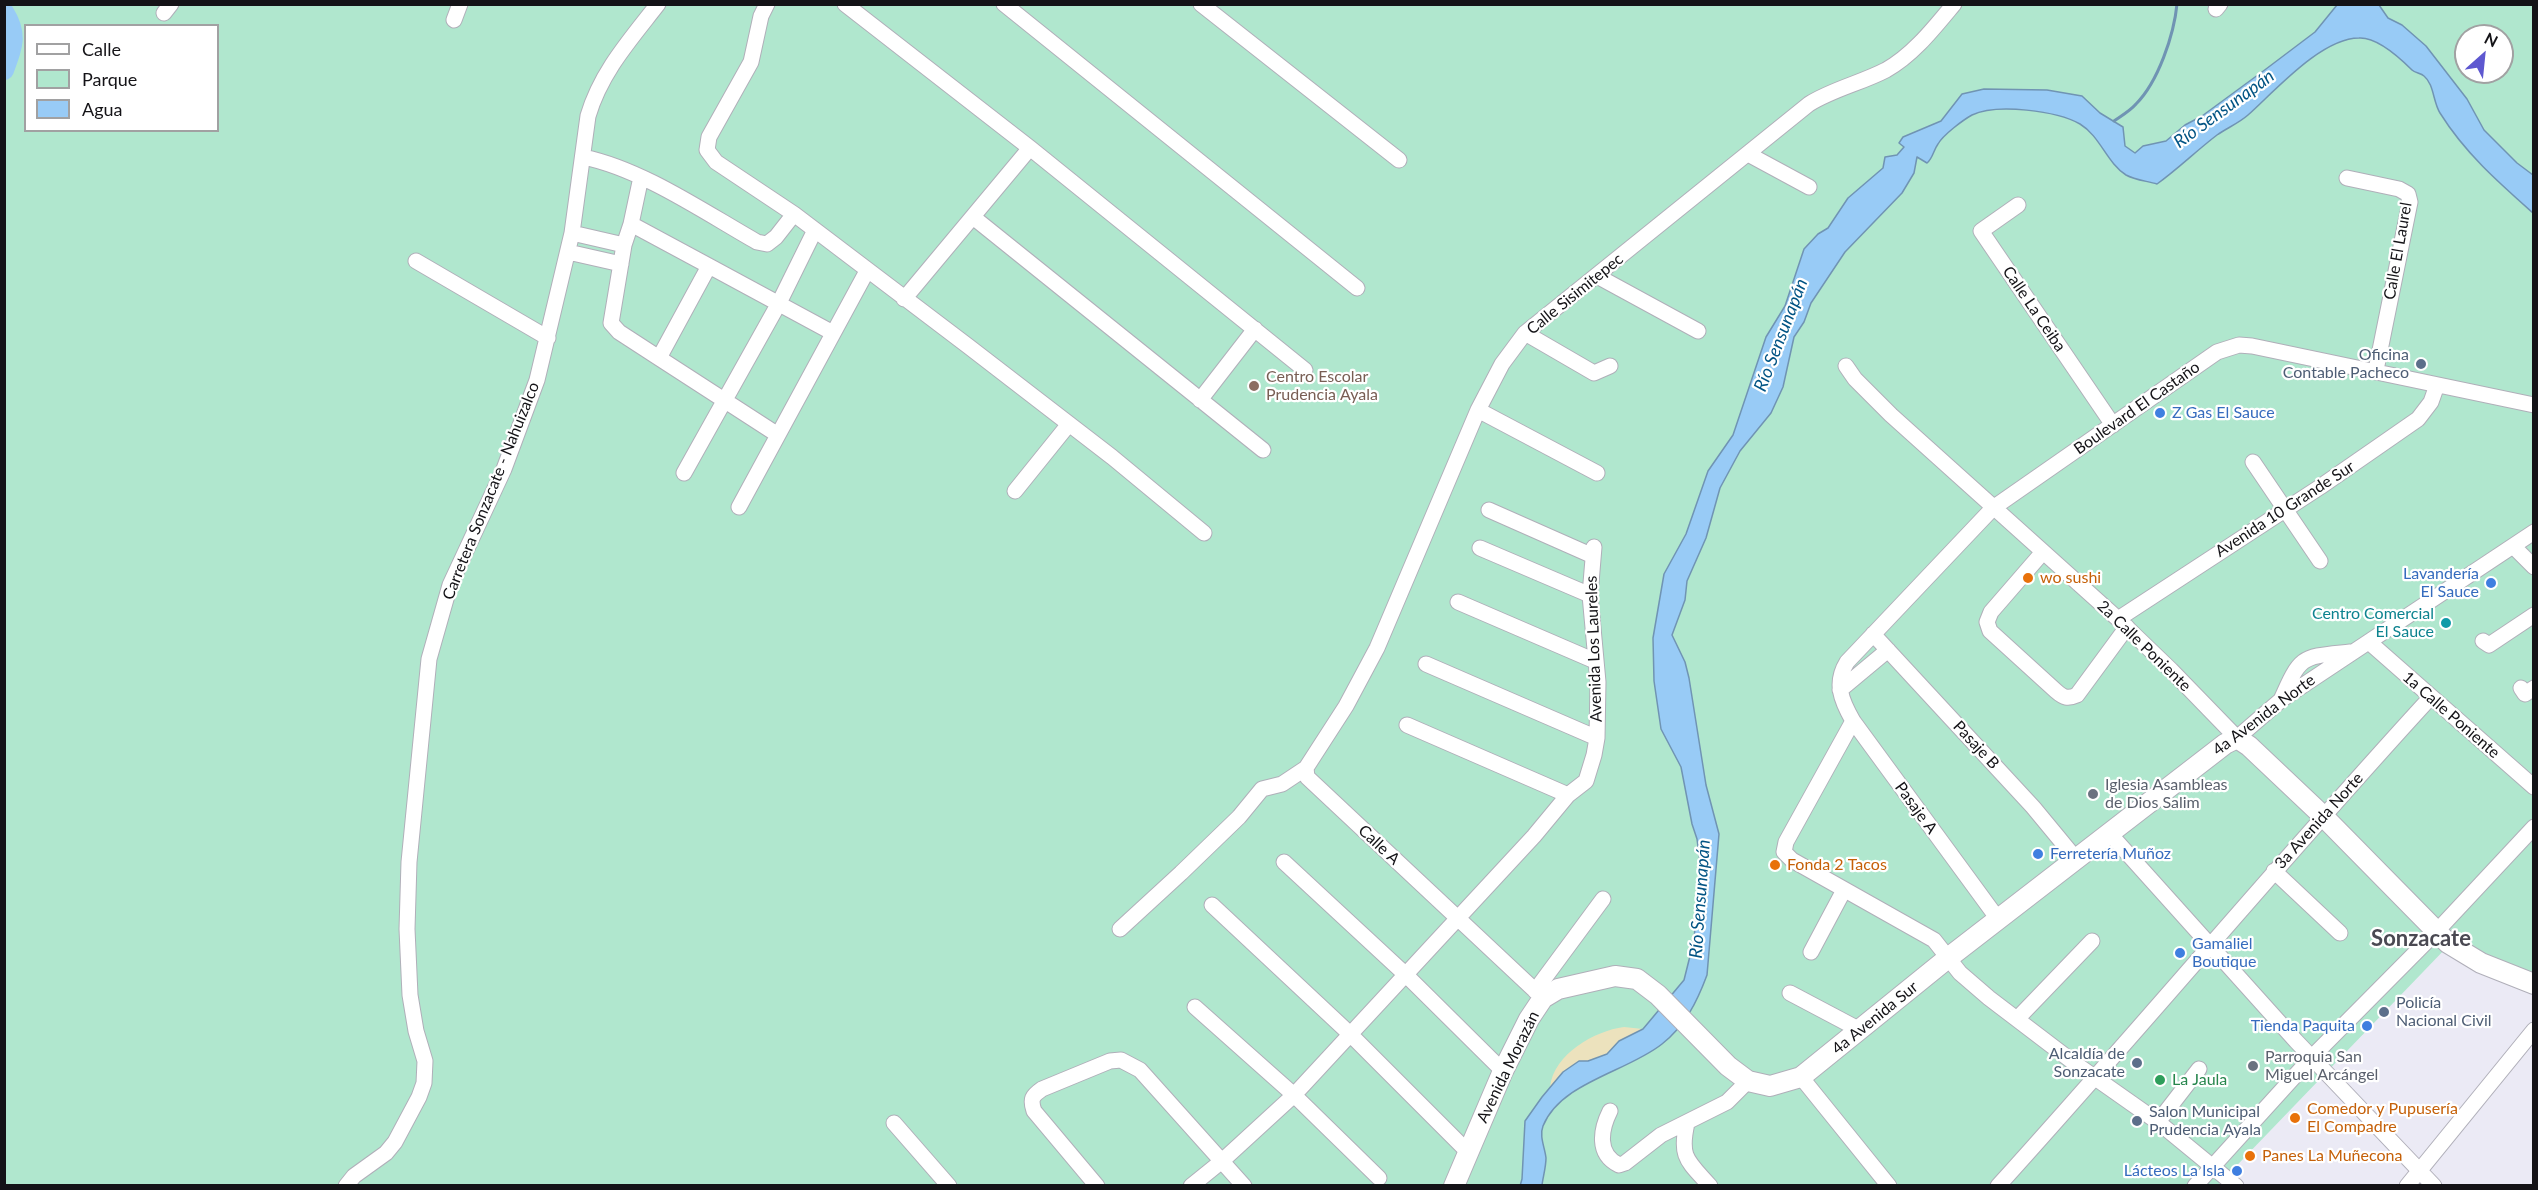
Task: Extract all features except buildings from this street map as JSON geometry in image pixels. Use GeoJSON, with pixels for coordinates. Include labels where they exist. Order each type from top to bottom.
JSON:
{"type":"FeatureCollection","features":[{"type":"Feature","properties":{"kind":"main road","name":"2a Calle Poniente"},"geometry":{"type":"LineString","coordinates":[[2237,738],[2249,746],[2322,815],[2448,943],[2471,958],[2534,984]]}},
{"type":"Feature","properties":{"kind":"main road","name":"4a Avenida Norte"},"geometry":{"type":"LineString","coordinates":[[1948,958],[2224,744],[2237,738]]}},
{"type":"Feature","properties":{"kind":"main road","name":"4a Avenida Sur"},"geometry":{"type":"LineString","coordinates":[[1801,1077],[1948,958]]}},
{"type":"Feature","properties":{"kind":"main road","name":"Avenida Morazán"},"geometry":{"type":"LineString","coordinates":[[1454,1185],[1503,1071],[1539,995],[1615,976],[1637,979],[1658,995],[1728,1066],[1748,1081]]}},
{"type":"Feature","properties":{"kind":"main road"},"geometry":{"type":"LineString","coordinates":[[1748,1081],[1770,1086],[1801,1077]]}},
{"type":"Feature","properties":{"kind":"street"},"geometry":{"type":"LineString","coordinates":[[454,20],[460,4]]}},
{"type":"Feature","properties":{"kind":"street","name":"Carretera Sonzacate - Nahuizalco"},"geometry":{"type":"LineString","coordinates":[[346,1185],[354,1176],[386,1153],[395,1142],[424,1083],[424,1061],[410,995],[407,929],[409,862],[429,658],[450,585],[506,462],[537,380],[572,233],[588,116],[598,86],[618,55],[658,4]]}},
{"type":"Feature","properties":{"kind":"street"},"geometry":{"type":"LineString","coordinates":[[767,4],[761,16],[751,62],[709,137],[707,150],[716,162],[794,214],[1069,424],[1204,533]]}},
{"type":"Feature","properties":{"kind":"street"},"geometry":{"type":"LineString","coordinates":[[845,4],[1030,148],[1305,370]]}},
{"type":"Feature","properties":{"kind":"street"},"geometry":{"type":"LineString","coordinates":[[1004,4],[1357,288]]}},
{"type":"Feature","properties":{"kind":"street"},"geometry":{"type":"LineString","coordinates":[[1201,4],[1399,160]]}},
{"type":"Feature","properties":{"kind":"street","name":"Calle Sisimitepec"},"geometry":{"type":"LineString","coordinates":[[1306,768],[1346,706],[1377,648],[1478,410],[1502,364],[1525,333],[1809,104],[1826,94],[1887,69],[1902,59],[1954,4]]}},
{"type":"Feature","properties":{"kind":"street"},"geometry":{"type":"LineString","coordinates":[[904,299],[1030,148]]}},
{"type":"Feature","properties":{"kind":"street"},"geometry":{"type":"LineString","coordinates":[[1748,154],[1809,187]]}},
{"type":"Feature","properties":{"kind":"street"},"geometry":{"type":"LineString","coordinates":[[583,157],[599,160],[640,177],[757,242],[767,244],[776,237],[794,214]]}},
{"type":"Feature","properties":{"kind":"street"},"geometry":{"type":"LineString","coordinates":[[640,177],[631,224],[624,245],[611,323],[619,332],[778,435]]}},
{"type":"Feature","properties":{"kind":"street","name":"Calle El Laurel"},"geometry":{"type":"LineString","coordinates":[[2347,178],[2399,189],[2408,194],[2410,202],[2376,370]]}},
{"type":"Feature","properties":{"kind":"street","name":"Calle La Ceiba"},"geometry":{"type":"LineString","coordinates":[[2018,205],[1981,231],[2113,424]]}},
{"type":"Feature","properties":{"kind":"street"},"geometry":{"type":"LineString","coordinates":[[973,217],[1263,450]]}},
{"type":"Feature","properties":{"kind":"street"},"geometry":{"type":"LineString","coordinates":[[631,224],[833,333]]}},
{"type":"Feature","properties":{"kind":"street"},"geometry":{"type":"LineString","coordinates":[[684,473],[779,303],[814,230]]}},
{"type":"Feature","properties":{"kind":"street"},"geometry":{"type":"LineString","coordinates":[[572,233],[624,245]]}},
{"type":"Feature","properties":{"kind":"street"},"geometry":{"type":"LineString","coordinates":[[568,252],[621,264]]}},
{"type":"Feature","properties":{"kind":"street"},"geometry":{"type":"LineString","coordinates":[[416,261],[548,338]]}},
{"type":"Feature","properties":{"kind":"street"},"geometry":{"type":"LineString","coordinates":[[659,358],[709,266]]}},
{"type":"Feature","properties":{"kind":"street"},"geometry":{"type":"LineString","coordinates":[[739,507],[867,271]]}},
{"type":"Feature","properties":{"kind":"street"},"geometry":{"type":"LineString","coordinates":[[1597,276],[1698,331]]}},
{"type":"Feature","properties":{"kind":"street"},"geometry":{"type":"LineString","coordinates":[[1200,400],[1255,329]]}},
{"type":"Feature","properties":{"kind":"street"},"geometry":{"type":"LineString","coordinates":[[1525,333],[1594,373],[1610,366]]}},
{"type":"Feature","properties":{"kind":"street","name":"Boulevard El Castaño"},"geometry":{"type":"LineString","coordinates":[[1840,692],[1840,673],[1847,662],[1993,508],[2217,352],[2240,345],[2252,345],[2534,405]]}},
{"type":"Feature","properties":{"kind":"street","name":"2a Calle Poniente"},"geometry":{"type":"LineString","coordinates":[[1846,366],[1855,379],[1891,415],[2122,623],[2237,738]]}},
{"type":"Feature","properties":{"kind":"street","name":"Avenida 10 Grande Sur"},"geometry":{"type":"LineString","coordinates":[[2122,623],[2418,419],[2431,402],[2437,385]]}},
{"type":"Feature","properties":{"kind":"street"},"geometry":{"type":"LineString","coordinates":[[1478,410],[1597,473]]}},
{"type":"Feature","properties":{"kind":"street"},"geometry":{"type":"LineString","coordinates":[[1014,491],[1069,424]]}},
{"type":"Feature","properties":{"kind":"street"},"geometry":{"type":"LineString","coordinates":[[2253,462],[2320,561]]}},
{"type":"Feature","properties":{"kind":"street","name":"Avenida Los Laureles"},"geometry":{"type":"LineString","coordinates":[[1191,1185],[1222,1161],[1294,1095],[1534,836],[1568,795],[1586,781],[1598,738],[1590,595],[1594,552],[1490,510]]}},
{"type":"Feature","properties":{"kind":"street","name":"4a Avenida Norte"},"geometry":{"type":"LineString","coordinates":[[2237,738],[2281,700],[2534,532]]}},
{"type":"Feature","properties":{"kind":"street"},"geometry":{"type":"LineString","coordinates":[[2513,546],[2534,567]]}},
{"type":"Feature","properties":{"kind":"street"},"geometry":{"type":"LineString","coordinates":[[1480,548],[1590,595]]}},
{"type":"Feature","properties":{"kind":"street"},"geometry":{"type":"LineString","coordinates":[[2043,552],[1991,612],[1987,622],[1990,631],[2056,691],[2069,698],[2077,695],[2122,623]]}},
{"type":"Feature","properties":{"kind":"street"},"geometry":{"type":"LineString","coordinates":[[1458,602],[1595,661]]}},
{"type":"Feature","properties":{"kind":"street"},"geometry":{"type":"LineString","coordinates":[[2483,641],[2489,645],[2534,615]]}},
{"type":"Feature","properties":{"kind":"street","name":"Pasaje B"},"geometry":{"type":"LineString","coordinates":[[1873,634],[2033,807],[2076,859]]}},
{"type":"Feature","properties":{"kind":"street","name":"1a Calle Poniente"},"geometry":{"type":"LineString","coordinates":[[2368,642],[2534,787]]}},
{"type":"Feature","properties":{"kind":"street"},"geometry":{"type":"LineString","coordinates":[[1840,692],[1888,650]]}},
{"type":"Feature","properties":{"kind":"street"},"geometry":{"type":"LineString","coordinates":[[2281,700],[2297,666],[2304,659],[2313,655],[2353,652]]}},
{"type":"Feature","properties":{"kind":"street"},"geometry":{"type":"LineString","coordinates":[[1426,664],[1598,738]]}},
{"type":"Feature","properties":{"kind":"street","name":"Pasaje A"},"geometry":{"type":"LineString","coordinates":[[1840,692],[1853,721],[1998,919]]}},
{"type":"Feature","properties":{"kind":"street","name":"3a Avenida Norte"},"geometry":{"type":"LineString","coordinates":[[1998,1185],[2096,1077],[2322,815],[2430,698]]}},
{"type":"Feature","properties":{"kind":"street"},"geometry":{"type":"LineString","coordinates":[[1853,721],[1786,842],[1784,852],[1792,860],[1934,940],[1967,980],[2158,1122],[2236,1185]]}},
{"type":"Feature","properties":{"kind":"street"},"geometry":{"type":"LineString","coordinates":[[1407,725],[1568,795]]}},
{"type":"Feature","properties":{"kind":"street"},"geometry":{"type":"LineString","coordinates":[[1120,929],[1239,817],[1262,789],[1282,784],[1306,768]]}},
{"type":"Feature","properties":{"kind":"street","name":"Calle A"},"geometry":{"type":"LineString","coordinates":[[1306,768],[1307,777],[1539,995]]}},
{"type":"Feature","properties":{"kind":"street"},"geometry":{"type":"LineString","coordinates":[[2195,1185],[2312,1057],[2436,932],[2534,827]]}},
{"type":"Feature","properties":{"kind":"street"},"geometry":{"type":"LineString","coordinates":[[2110,834],[2312,1057],[2434,1185]]}},
{"type":"Feature","properties":{"kind":"street"},"geometry":{"type":"LineString","coordinates":[[1284,862],[1406,975],[1503,1071]]}},
{"type":"Feature","properties":{"kind":"street"},"geometry":{"type":"LineString","coordinates":[[2274,871],[2340,933]]}},
{"type":"Feature","properties":{"kind":"street"},"geometry":{"type":"LineString","coordinates":[[1811,952],[1844,890]]}},
{"type":"Feature","properties":{"kind":"street"},"geometry":{"type":"LineString","coordinates":[[1539,995],[1603,899]]}},
{"type":"Feature","properties":{"kind":"street"},"geometry":{"type":"LineString","coordinates":[[1212,904],[1350,1034],[1469,1153]]}},
{"type":"Feature","properties":{"kind":"street"},"geometry":{"type":"LineString","coordinates":[[2017,1019],[2092,941]]}},
{"type":"Feature","properties":{"kind":"street"},"geometry":{"type":"LineString","coordinates":[[1790,993],[1860,1030]]}},
{"type":"Feature","properties":{"kind":"street"},"geometry":{"type":"LineString","coordinates":[[1195,1007],[1294,1095],[1379,1178]]}},
{"type":"Feature","properties":{"kind":"street"},"geometry":{"type":"LineString","coordinates":[[2407,1185],[2534,1030]]}},
{"type":"Feature","properties":{"kind":"street"},"geometry":{"type":"LineString","coordinates":[[1097,1185],[1034,1111],[1031,1101],[1033,1095],[1042,1089],[1110,1061],[1121,1060],[1140,1070],[1244,1185]]}},
{"type":"Feature","properties":{"kind":"street"},"geometry":{"type":"LineString","coordinates":[[2158,1122],[2199,1070]]}},
{"type":"Feature","properties":{"kind":"street"},"geometry":{"type":"LineString","coordinates":[[1801,1077],[1889,1185]]}},
{"type":"Feature","properties":{"kind":"street"},"geometry":{"type":"LineString","coordinates":[[1610,1111],[1603,1124],[1602,1145],[1612,1162],[1619,1165],[1625,1163],[1661,1135],[1727,1102],[1748,1081]]}},
{"type":"Feature","properties":{"kind":"street"},"geometry":{"type":"LineString","coordinates":[[894,1123],[949,1185]]}},
{"type":"Feature","properties":{"kind":"street"},"geometry":{"type":"LineString","coordinates":[[1687,1123],[1683,1142],[1684,1153],[1710,1185]]}},
{"type":"Feature","properties":{"kind":"green space"},"geometry":{"type":"Polygon","coordinates":[[[4,5],[2533,5],[2533,975],[2448,946],[2218,1185],[5,1185],[4,5]]]}},
{"type":"Feature","properties":{"kind":"sand"},"geometry":{"type":"Polygon","coordinates":[[[1624,1027],[1643,1029],[1619,1041],[1607,1054],[1563,1072],[1550,1087],[1559,1064],[1577,1046],[1600,1033],[1624,1027]]]}},
{"type":"Feature","properties":{"kind":"water","name":"Río Sensunapán"},"geometry":{"type":"Polygon","coordinates":[[[2337,5],[2379,5],[2388,18],[2402,25],[2426,46],[2467,99],[2484,130],[2517,163],[2533,175],[2533,213],[2460,141],[2440,113],[2427,79],[2413,71],[2388,49],[2373,41],[2359,38],[2344,40],[2314,56],[2244,118],[2217,135],[2157,184],[2130,177],[2119,170],[2093,135],[2080,124],[2057,115],[2027,110],[1983,111],[1972,115],[1944,136],[1927,163],[1917,157],[1914,173],[1902,193],[1845,252],[1811,303],[1804,322],[1794,337],[1783,387],[1771,413],[1740,451],[1720,488],[1706,538],[1687,581],[1685,600],[1672,635],[1685,662],[1689,678],[1706,785],[1719,834],[1707,975],[1689,1013],[1670,1037],[1648,1054],[1579,1088],[1552,1111],[1542,1130],[1546,1158],[1542,1185],[1520,1186],[1525,1121],[1542,1097],[1563,1072],[1579,1061],[1588,1061],[1607,1054],[1619,1041],[1643,1029],[1684,980],[1694,940],[1700,862],[1681,767],[1661,729],[1654,681],[1653,638],[1664,574],[1686,534],[1708,471],[1733,435],[1766,337],[1785,306],[1804,249],[1818,234],[1828,228],[1848,198],[1883,168],[1885,157],[1897,155],[1904,147],[1899,143],[1903,137],[1941,121],[1962,94],[1984,89],[2047,90],[2082,96],[2100,113],[2123,127],[2125,146],[2135,153],[2143,146],[2166,141],[2315,32],[2337,5]]]}},
{"type":"Feature","properties":{"kind":"waterway"},"geometry":{"type":"LineString","coordinates":[[2114,121],[2134,107],[2158,71],[2169,43],[2177,4]]}},
{"type":"Feature","properties":{"kind":"waterway"},"geometry":{"type":"LineString","coordinates":[[4,12],[13,34],[10,54],[4,70]]}},
{"type":"Feature","properties":{"kind":"place","name":"Oficina Contable Pacheco"},"geometry":{"type":"Point","coordinates":[2421,364]}},
{"type":"Feature","properties":{"kind":"place","name":"Centro Escolar Prudencia Ayala"},"geometry":{"type":"Point","coordinates":[1254,386]}},
{"type":"Feature","properties":{"kind":"place","name":"Z Gas El Sauce"},"geometry":{"type":"Point","coordinates":[2160,413]}},
{"type":"Feature","properties":{"kind":"place","name":"wo sushi"},"geometry":{"type":"Point","coordinates":[2028,578]}},
{"type":"Feature","properties":{"kind":"place","name":"Lavandería El Sauce"},"geometry":{"type":"Point","coordinates":[2491,583]}},
{"type":"Feature","properties":{"kind":"place","name":"Centro Comercial El Sauce"},"geometry":{"type":"Point","coordinates":[2446,623]}},
{"type":"Feature","properties":{"kind":"place","name":"Iglesia Asambleas de Dios Salim"},"geometry":{"type":"Point","coordinates":[2093,794]}},
{"type":"Feature","properties":{"kind":"place","name":"Ferretería Muñoz"},"geometry":{"type":"Point","coordinates":[2038,854]}},
{"type":"Feature","properties":{"kind":"place","name":"Fonda 2 Tacos"},"geometry":{"type":"Point","coordinates":[1775,865]}},
{"type":"Feature","properties":{"kind":"place","name":"Gamaliel Boutique"},"geometry":{"type":"Point","coordinates":[2180,953]}},
{"type":"Feature","properties":{"kind":"place","name":"Policía Nacional Civil"},"geometry":{"type":"Point","coordinates":[2384,1012]}},
{"type":"Feature","properties":{"kind":"place","name":"Tienda Paquita"},"geometry":{"type":"Point","coordinates":[2367,1026]}},
{"type":"Feature","properties":{"kind":"place","name":"Alcaldía de Sonzacate"},"geometry":{"type":"Point","coordinates":[2137,1063]}},
{"type":"Feature","properties":{"kind":"place","name":"Parroquia San Miguel Arcángel"},"geometry":{"type":"Point","coordinates":[2253,1066]}},
{"type":"Feature","properties":{"kind":"place","name":"La Jaula"},"geometry":{"type":"Point","coordinates":[2160,1080]}},
{"type":"Feature","properties":{"kind":"place","name":"Comedor y Pupusería El Compadre"},"geometry":{"type":"Point","coordinates":[2295,1118]}},
{"type":"Feature","properties":{"kind":"place","name":"Salon Municipal Prudencia Ayala"},"geometry":{"type":"Point","coordinates":[2137,1121]}},
{"type":"Feature","properties":{"kind":"place","name":"Panes La Muñecona"},"geometry":{"type":"Point","coordinates":[2250,1156]}},
{"type":"Feature","properties":{"kind":"place","name":"Lácteos La Isla"},"geometry":{"type":"Point","coordinates":[2237,1171]}},
{"type":"Feature","properties":{"kind":"district","name":"Sonzacate"},"geometry":{"type":"Point","coordinates":[2421,939]}}]}
